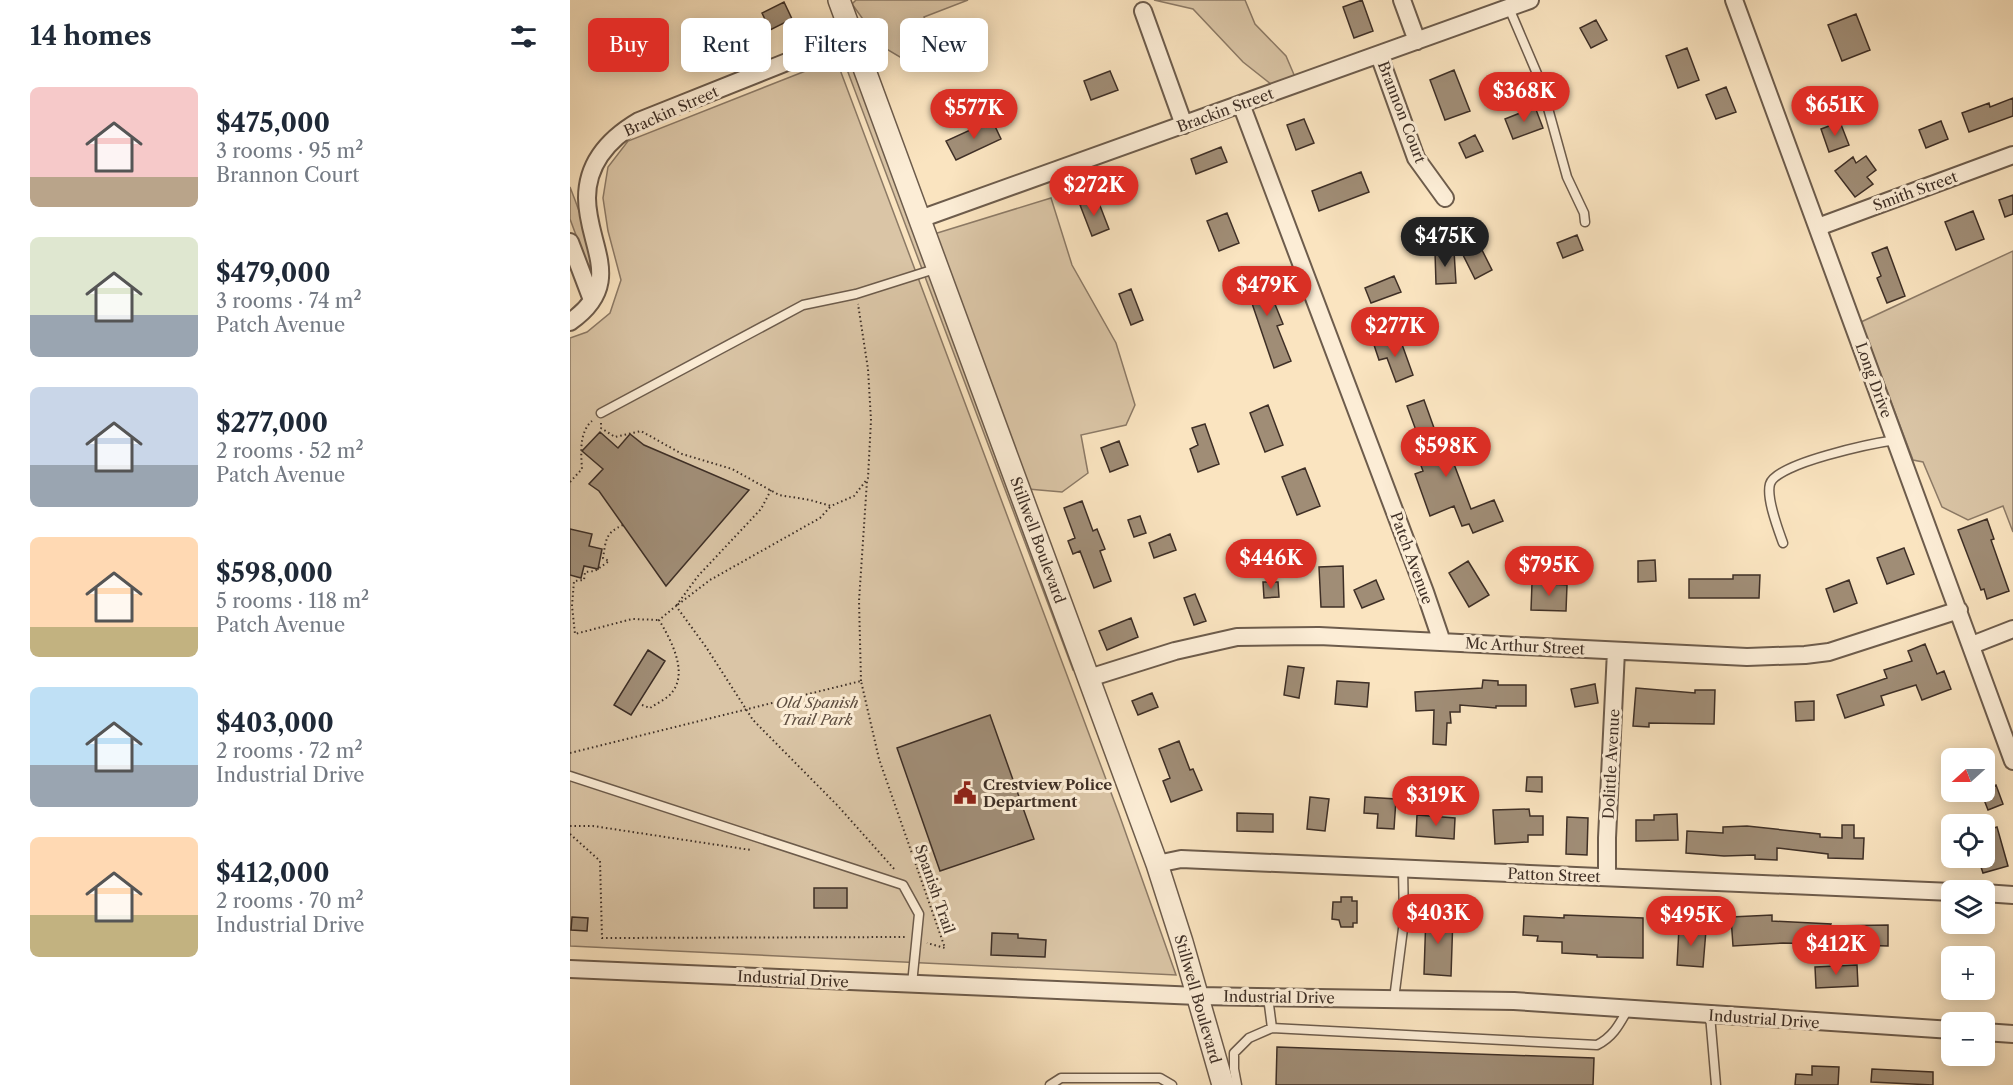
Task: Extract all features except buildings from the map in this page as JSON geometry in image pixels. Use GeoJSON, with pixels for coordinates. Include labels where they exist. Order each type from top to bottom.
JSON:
{"type":"FeatureCollection","features":[{"type":"Feature","properties":{"kind":"street","name":"Stillwell Boulevard"},"geometry":{"type":"LineString","coordinates":[[839,0],[846,18]]}},
{"type":"Feature","properties":{"kind":"street"},"geometry":{"type":"LineString","coordinates":[[1402,0],[1417,41]]}},
{"type":"Feature","properties":{"kind":"street","name":"Brackin Street"},"geometry":{"type":"LineString","coordinates":[[920,219],[1530,0]]}},
{"type":"Feature","properties":{"kind":"street","name":"Long Drive"},"geometry":{"type":"LineString","coordinates":[[1734,0],[2013,760]]}},
{"type":"Feature","properties":{"kind":"street"},"geometry":{"type":"LineString","coordinates":[[1143,11],[1184,124]]}},
{"type":"Feature","properties":{"kind":"street","name":"Brannon Court"},"geometry":{"type":"LineString","coordinates":[[1379,55],[1416,158],[1445,198]]}},
{"type":"Feature","properties":{"kind":"street","name":"Brackin Street"},"geometry":{"type":"LineString","coordinates":[[570,322],[588,306],[600,279],[587,200],[589,177],[599,155],[606,146],[621,132],[639,121],[783,64]]}},
{"type":"Feature","properties":{"kind":"street","name":"Stillwell Boulevard"},"geometry":{"type":"LineString","coordinates":[[865,72],[1157,864],[1224,1085]]}},
{"type":"Feature","properties":{"kind":"street","name":"Patch Avenue"},"geometry":{"type":"LineString","coordinates":[[1241,104],[1442,642]]}},
{"type":"Feature","properties":{"kind":"street","name":"Smith Street"},"geometry":{"type":"LineString","coordinates":[[1818,227],[2013,155]]}},
{"type":"Feature","properties":{"kind":"street"},"geometry":{"type":"LineString","coordinates":[[570,242],[591,300]]}},
{"type":"Feature","properties":{"kind":"street","name":"Mc Arthur Street"},"geometry":{"type":"LineString","coordinates":[[1089,678],[1175,651],[1237,637],[1319,636],[1747,657],[1804,655],[1844,648],[1959,610]]}},
{"type":"Feature","properties":{"kind":"street"},"geometry":{"type":"LineString","coordinates":[[1972,645],[2013,629]]}},
{"type":"Feature","properties":{"kind":"street","name":"Dolittle Avenue"},"geometry":{"type":"LineString","coordinates":[[1607,877],[1616,651]]}},
{"type":"Feature","properties":{"kind":"street","name":"Patton Street"},"geometry":{"type":"LineString","coordinates":[[1157,864],[1181,859],[1941,892]]}},
{"type":"Feature","properties":{"kind":"street"},"geometry":{"type":"LineString","coordinates":[[1995,894],[2013,895]]}},
{"type":"Feature","properties":{"kind":"street","name":"Industrial Drive"},"geometry":{"type":"LineString","coordinates":[[570,969],[1198,996],[1514,1001],[1941,1029]]}},
{"type":"Feature","properties":{"kind":"street"},"geometry":{"type":"LineString","coordinates":[[1995,1033],[2013,1034]]}},
{"type":"Feature","properties":{"kind":"lane"},"geometry":{"type":"LineString","coordinates":[[1509,8],[1541,83],[1567,177],[1584,213],[1585,222]]}},
{"type":"Feature","properties":{"kind":"lane"},"geometry":{"type":"LineString","coordinates":[[601,413],[803,305],[856,294],[938,268]]}},
{"type":"Feature","properties":{"kind":"lane"},"geometry":{"type":"LineString","coordinates":[[1783,543],[1772,507],[1769,486],[1773,478],[1796,466],[1832,454],[1866,444],[1896,440]]}},
{"type":"Feature","properties":{"kind":"lane"},"geometry":{"type":"LineString","coordinates":[[570,776],[903,885],[919,914],[912,984]]}},
{"type":"Feature","properties":{"kind":"lane"},"geometry":{"type":"LineString","coordinates":[[1394,999],[1404,921],[1403,868]]}},
{"type":"Feature","properties":{"kind":"lane"},"geometry":{"type":"LineString","coordinates":[[1268,997],[1272,1028]]}},
{"type":"Feature","properties":{"kind":"lane"},"geometry":{"type":"LineString","coordinates":[[1237,1085],[1234,1053],[1249,1038],[1272,1028],[1597,1045],[1606,1041],[1615,1031],[1628,1009]]}},
{"type":"Feature","properties":{"kind":"lane"},"geometry":{"type":"LineString","coordinates":[[1710,1015],[1716,1085]]}},
{"type":"Feature","properties":{"kind":"lane"},"geometry":{"type":"LineString","coordinates":[[1050,1085],[1061,1078],[1160,1078],[1172,1085]]}},
{"type":"Feature","properties":{"kind":"path"},"geometry":{"type":"LineString","coordinates":[[570,753],[861,681],[859,601],[868,478],[871,394],[856,294]]}},
{"type":"Feature","properties":{"kind":"path"},"geometry":{"type":"LineString","coordinates":[[570,482],[582,469],[581,444],[587,425],[601,413]]}},
{"type":"Feature","properties":{"kind":"path"},"geometry":{"type":"LineString","coordinates":[[601,413],[601,428],[615,437],[641,431],[682,454],[732,469],[779,495],[831,506]]}},
{"type":"Feature","properties":{"kind":"path"},"geometry":{"type":"LineString","coordinates":[[623,525],[614,529],[607,537],[603,558],[609,561],[595,571],[585,572],[584,580],[574,581],[572,606],[575,634],[632,620],[659,620],[710,580],[820,518],[831,506],[854,496],[868,478]]}},
{"type":"Feature","properties":{"kind":"path"},"geometry":{"type":"LineString","coordinates":[[675,606],[698,576],[761,509],[771,490]]}},
{"type":"Feature","properties":{"kind":"path"},"geometry":{"type":"LineString","coordinates":[[675,606],[706,647],[753,720],[838,806],[900,876]]}},
{"type":"Feature","properties":{"kind":"path"},"geometry":{"type":"LineString","coordinates":[[642,705],[650,708],[673,693],[678,680],[676,660],[669,638],[659,620]]}},
{"type":"Feature","properties":{"kind":"path","name":"Spanish Trail"},"geometry":{"type":"LineString","coordinates":[[570,834],[600,861],[602,938],[910,938],[945,948],[879,759],[861,681]]}},
{"type":"Feature","properties":{"kind":"path"},"geometry":{"type":"LineString","coordinates":[[570,826],[593,826],[751,850]]}},
{"type":"Feature","properties":{"kind":"path"},"geometry":{"type":"LineString","coordinates":[[749,931],[750,938]]}},
{"type":"Feature","properties":{"kind":"green space"},"geometry":{"type":"Polygon","coordinates":[[[856,0],[968,0],[924,18],[900,18],[900,57],[888,50],[888,18],[862,18],[852,4],[856,0]]]}},
{"type":"Feature","properties":{"kind":"green space"},"geometry":{"type":"Polygon","coordinates":[[[1154,0],[1245,0],[1255,24],[1286,56],[1295,77],[1272,85],[1243,62],[1193,9],[1154,0]]]}},
{"type":"Feature","properties":{"kind":"green space","name":"Old Spanish Trail Park"},"geometry":{"type":"Polygon","coordinates":[[[803,72],[841,72],[1119,814],[1176,975],[570,946],[570,338],[587,332],[610,313],[621,280],[608,231],[603,198],[608,167],[628,141],[803,72]]]}},
{"type":"Feature","properties":{"kind":"green space"},"geometry":{"type":"Polygon","coordinates":[[[848,72],[855,72],[870,109],[1077,668],[1073,670],[848,72]]]}},
{"type":"Feature","properties":{"kind":"green space"},"geometry":{"type":"Polygon","coordinates":[[[570,187],[588,243],[592,278],[570,219],[570,187]]]}},
{"type":"Feature","properties":{"kind":"green space"},"geometry":{"type":"Polygon","coordinates":[[[1051,198],[1072,265],[1116,343],[1135,405],[1126,425],[1081,435],[1088,473],[1062,492],[1028,489],[934,234],[1051,198]]]}},
{"type":"Feature","properties":{"kind":"green space"},"geometry":{"type":"Polygon","coordinates":[[[2013,251],[2013,532],[2003,506],[1968,520],[1942,507],[1923,462],[1913,460],[1861,322],[2013,251]]]}},
{"type":"Feature","properties":{"kind":"place","name":"Crestview Police Department"},"geometry":{"type":"Point","coordinates":[965,793]}}]}
